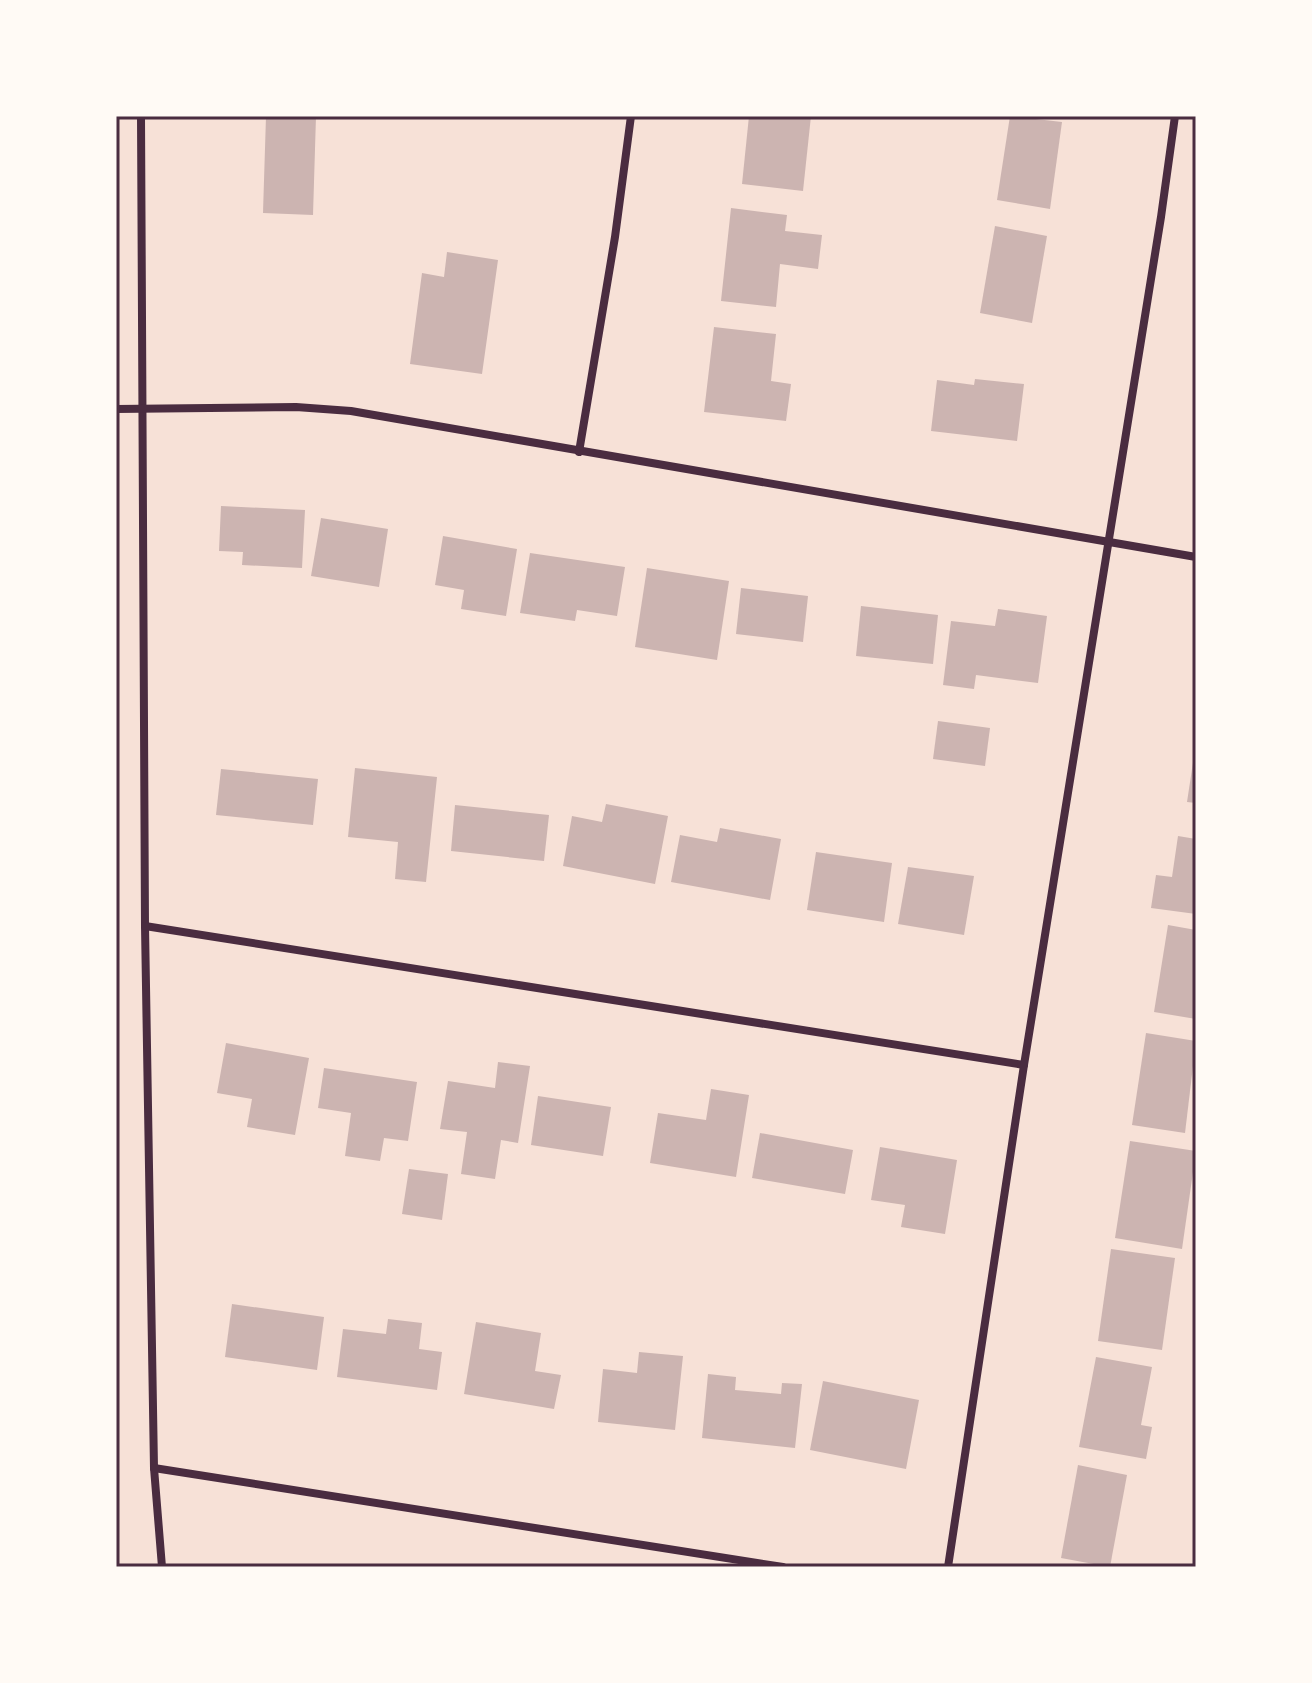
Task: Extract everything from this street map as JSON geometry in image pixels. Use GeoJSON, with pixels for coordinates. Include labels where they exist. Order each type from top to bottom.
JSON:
{"type":"FeatureCollection","features":[{"type":"Feature","properties":{"kind":"street"},"geometry":{"type":"LineString","coordinates":[[141,116],[145,926],[154,1468],[162,1567]]}},
{"type":"Feature","properties":{"kind":"street"},"geometry":{"type":"LineString","coordinates":[[579,452],[615,237],[631,116]]}},
{"type":"Feature","properties":{"kind":"street"},"geometry":{"type":"LineString","coordinates":[[948,1567],[1024,1065],[1175,116]]}},
{"type":"Feature","properties":{"kind":"street"},"geometry":{"type":"LineString","coordinates":[[116,409],[296,407],[351,411],[1196,557]]}},
{"type":"Feature","properties":{"kind":"street"},"geometry":{"type":"LineString","coordinates":[[145,926],[1024,1065]]}},
{"type":"Feature","properties":{"kind":"street"},"geometry":{"type":"LineString","coordinates":[[154,1468],[783,1567]]}},
{"type":"Feature","properties":{"kind":"building"},"geometry":{"type":"Polygon","coordinates":[[[266,116],[316,116],[313,215],[263,213],[266,116]]]}},
{"type":"Feature","properties":{"kind":"building"},"geometry":{"type":"Polygon","coordinates":[[[749,116],[811,116],[803,191],[742,184],[749,116]]]}},
{"type":"Feature","properties":{"kind":"building"},"geometry":{"type":"Polygon","coordinates":[[[1010,116],[1062,122],[1050,209],[997,200],[1010,116]]]}},
{"type":"Feature","properties":{"kind":"building"},"geometry":{"type":"Polygon","coordinates":[[[731,208],[787,215],[785,231],[822,235],[818,269],[780,264],[776,307],[721,301],[731,208]]]}},
{"type":"Feature","properties":{"kind":"building"},"geometry":{"type":"Polygon","coordinates":[[[995,226],[1047,236],[1032,323],[980,313],[995,226]]]}},
{"type":"Feature","properties":{"kind":"building"},"geometry":{"type":"Polygon","coordinates":[[[447,252],[498,260],[482,374],[410,364],[422,273],[444,277],[447,252]]]}},
{"type":"Feature","properties":{"kind":"building"},"geometry":{"type":"Polygon","coordinates":[[[714,327],[776,334],[771,381],[791,384],[786,421],[704,412],[714,327]]]}},
{"type":"Feature","properties":{"kind":"building"},"geometry":{"type":"Polygon","coordinates":[[[975,379],[1024,384],[1017,441],[931,431],[937,380],[974,385],[975,379]]]}},
{"type":"Feature","properties":{"kind":"building"},"geometry":{"type":"Polygon","coordinates":[[[221,506],[305,510],[302,568],[242,565],[243,552],[219,551],[221,506]]]}},
{"type":"Feature","properties":{"kind":"building"},"geometry":{"type":"Polygon","coordinates":[[[321,518],[388,529],[379,587],[311,576],[321,518]]]}},
{"type":"Feature","properties":{"kind":"building"},"geometry":{"type":"Polygon","coordinates":[[[443,536],[517,549],[506,616],[461,609],[464,590],[435,585],[443,536]]]}},
{"type":"Feature","properties":{"kind":"building"},"geometry":{"type":"Polygon","coordinates":[[[530,553],[625,567],[617,616],[577,610],[575,621],[520,613],[530,553]]]}},
{"type":"Feature","properties":{"kind":"building"},"geometry":{"type":"Polygon","coordinates":[[[647,568],[729,581],[717,660],[635,647],[647,568]]]}},
{"type":"Feature","properties":{"kind":"building"},"geometry":{"type":"Polygon","coordinates":[[[741,588],[808,596],[803,642],[736,634],[741,588]]]}},
{"type":"Feature","properties":{"kind":"building"},"geometry":{"type":"Polygon","coordinates":[[[861,606],[938,615],[933,664],[856,656],[861,606]]]}},
{"type":"Feature","properties":{"kind":"building"},"geometry":{"type":"Polygon","coordinates":[[[998,609],[1047,616],[1038,683],[976,675],[974,689],[943,685],[951,621],[995,626],[998,609]]]}},
{"type":"Feature","properties":{"kind":"building"},"geometry":{"type":"Polygon","coordinates":[[[938,721],[990,728],[985,766],[933,759],[938,721]]]}},
{"type":"Feature","properties":{"kind":"building"},"geometry":{"type":"Polygon","coordinates":[[[1196,757],[1196,803],[1187,802],[1196,757]]]}},
{"type":"Feature","properties":{"kind":"building"},"geometry":{"type":"Polygon","coordinates":[[[355,768],[437,777],[426,882],[395,879],[398,842],[348,837],[355,768]]]}},
{"type":"Feature","properties":{"kind":"building"},"geometry":{"type":"Polygon","coordinates":[[[221,769],[318,779],[313,825],[216,815],[221,769]]]}},
{"type":"Feature","properties":{"kind":"building"},"geometry":{"type":"Polygon","coordinates":[[[606,804],[668,816],[655,884],[563,866],[572,816],[602,822],[606,804]]]}},
{"type":"Feature","properties":{"kind":"building"},"geometry":{"type":"Polygon","coordinates":[[[455,805],[549,815],[544,861],[451,851],[455,805]]]}},
{"type":"Feature","properties":{"kind":"building"},"geometry":{"type":"Polygon","coordinates":[[[720,828],[781,839],[770,900],[671,882],[680,835],[717,842],[720,828]]]}},
{"type":"Feature","properties":{"kind":"building"},"geometry":{"type":"Polygon","coordinates":[[[1178,836],[1196,839],[1196,914],[1151,908],[1156,875],[1172,877],[1178,836]]]}},
{"type":"Feature","properties":{"kind":"building"},"geometry":{"type":"Polygon","coordinates":[[[816,852],[892,863],[884,922],[807,910],[816,852]]]}},
{"type":"Feature","properties":{"kind":"building"},"geometry":{"type":"Polygon","coordinates":[[[908,867],[974,876],[964,935],[898,924],[908,867]]]}},
{"type":"Feature","properties":{"kind":"building"},"geometry":{"type":"Polygon","coordinates":[[[1168,925],[1196,930],[1196,1019],[1154,1012],[1168,925]]]}},
{"type":"Feature","properties":{"kind":"building"},"geometry":{"type":"Polygon","coordinates":[[[1146,1033],[1196,1041],[1185,1133],[1132,1125],[1146,1033]]]}},
{"type":"Feature","properties":{"kind":"building"},"geometry":{"type":"Polygon","coordinates":[[[226,1043],[309,1058],[295,1135],[247,1127],[252,1099],[217,1093],[226,1043]]]}},
{"type":"Feature","properties":{"kind":"building"},"geometry":{"type":"Polygon","coordinates":[[[498,1062],[530,1066],[518,1143],[501,1140],[495,1179],[461,1174],[467,1132],[440,1129],[448,1081],[495,1088],[498,1062]]]}},
{"type":"Feature","properties":{"kind":"building"},"geometry":{"type":"Polygon","coordinates":[[[324,1068],[417,1082],[408,1141],[384,1138],[380,1161],[345,1156],[351,1113],[318,1108],[324,1068]]]}},
{"type":"Feature","properties":{"kind":"building"},"geometry":{"type":"Polygon","coordinates":[[[711,1089],[749,1095],[736,1177],[650,1163],[658,1113],[706,1120],[711,1089]]]}},
{"type":"Feature","properties":{"kind":"building"},"geometry":{"type":"Polygon","coordinates":[[[538,1096],[611,1107],[603,1156],[531,1145],[538,1096]]]}},
{"type":"Feature","properties":{"kind":"building"},"geometry":{"type":"Polygon","coordinates":[[[760,1133],[853,1150],[845,1194],[752,1178],[760,1133]]]}},
{"type":"Feature","properties":{"kind":"building"},"geometry":{"type":"Polygon","coordinates":[[[1130,1141],[1196,1151],[1182,1249],[1115,1238],[1130,1141]]]}},
{"type":"Feature","properties":{"kind":"building"},"geometry":{"type":"Polygon","coordinates":[[[880,1147],[957,1160],[945,1234],[901,1227],[905,1205],[871,1200],[880,1147]]]}},
{"type":"Feature","properties":{"kind":"building"},"geometry":{"type":"Polygon","coordinates":[[[409,1169],[448,1174],[442,1220],[402,1214],[409,1169]]]}},
{"type":"Feature","properties":{"kind":"building"},"geometry":{"type":"Polygon","coordinates":[[[1111,1249],[1175,1258],[1162,1350],[1098,1341],[1111,1249]]]}},
{"type":"Feature","properties":{"kind":"building"},"geometry":{"type":"Polygon","coordinates":[[[232,1304],[324,1317],[317,1370],[225,1357],[232,1304]]]}},
{"type":"Feature","properties":{"kind":"building"},"geometry":{"type":"Polygon","coordinates":[[[388,1319],[422,1323],[419,1349],[442,1352],[437,1390],[337,1377],[343,1329],[386,1334],[388,1319]]]}},
{"type":"Feature","properties":{"kind":"building"},"geometry":{"type":"Polygon","coordinates":[[[476,1322],[541,1333],[535,1371],[561,1375],[554,1409],[464,1394],[476,1322]]]}},
{"type":"Feature","properties":{"kind":"building"},"geometry":{"type":"Polygon","coordinates":[[[639,1352],[683,1356],[675,1430],[598,1422],[603,1369],[637,1373],[639,1352]]]}},
{"type":"Feature","properties":{"kind":"building"},"geometry":{"type":"Polygon","coordinates":[[[1096,1357],[1152,1367],[1141,1425],[1152,1427],[1146,1459],[1079,1447],[1096,1357]]]}},
{"type":"Feature","properties":{"kind":"building"},"geometry":{"type":"Polygon","coordinates":[[[708,1374],[736,1377],[735,1390],[781,1394],[782,1383],[802,1384],[795,1448],[702,1438],[708,1374]]]}},
{"type":"Feature","properties":{"kind":"building"},"geometry":{"type":"Polygon","coordinates":[[[823,1381],[919,1400],[906,1469],[810,1450],[823,1381]]]}},
{"type":"Feature","properties":{"kind":"building"},"geometry":{"type":"Polygon","coordinates":[[[1078,1465],[1127,1475],[1110,1567],[1061,1558],[1078,1465]]]}}]}
